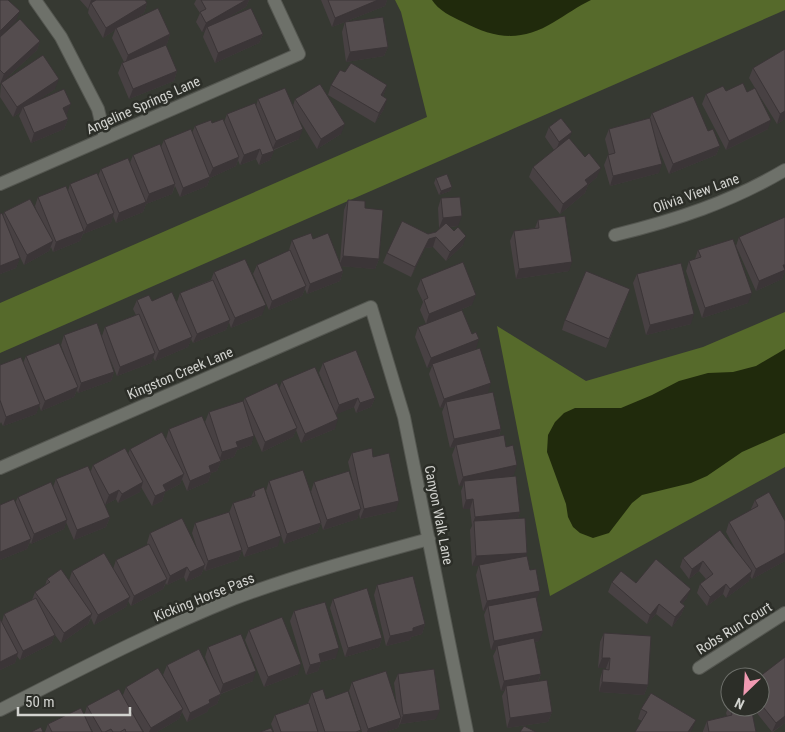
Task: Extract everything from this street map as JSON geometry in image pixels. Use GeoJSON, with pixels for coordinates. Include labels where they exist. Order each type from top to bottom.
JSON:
{"type":"FeatureCollection","features":[{"type":"Feature","properties":{"kind":"street"},"geometry":{"type":"LineString","coordinates":[[35,0],[61,37],[98,109],[105,138]]}},
{"type":"Feature","properties":{"kind":"street","name":"Angeline Springs Lane"},"geometry":{"type":"LineString","coordinates":[[0,184],[299,54],[274,0]]}},
{"type":"Feature","properties":{"kind":"street","name":"Olivia View Lane"},"geometry":{"type":"LineString","coordinates":[[615,235],[661,223],[718,204],[763,183],[785,170]]}},
{"type":"Feature","properties":{"kind":"street","name":"Kingston Creek Lane"},"geometry":{"type":"LineString","coordinates":[[0,468],[372,306]]}},
{"type":"Feature","properties":{"kind":"street","name":"Canyon Walk Lane"},"geometry":{"type":"LineString","coordinates":[[372,306],[404,417],[467,732]]}},
{"type":"Feature","properties":{"kind":"street","name":"Kicking Horse Pass"},"geometry":{"type":"LineString","coordinates":[[0,710],[126,646],[233,599],[328,566],[429,539]]}},
{"type":"Feature","properties":{"kind":"street","name":"Robs Run Court"},"geometry":{"type":"LineString","coordinates":[[699,668],[785,613]]}},
{"type":"Feature","properties":{"kind":"green space"},"geometry":{"type":"Polygon","coordinates":[[[395,0],[785,0],[785,10],[0,353],[0,303],[427,117],[401,12],[395,0]]]}},
{"type":"Feature","properties":{"kind":"green space"},"geometry":{"type":"Polygon","coordinates":[[[785,312],[785,467],[550,596],[497,326],[586,381],[703,347],[785,312]]]}},
{"type":"Feature","properties":{"kind":"shaded area"},"geometry":{"type":"Polygon","coordinates":[[[432,0],[591,0],[531,33],[508,36],[497,35],[475,28],[446,13],[432,0]]]}},
{"type":"Feature","properties":{"kind":"shaded area"},"geometry":{"type":"Polygon","coordinates":[[[785,349],[785,433],[742,452],[707,476],[691,483],[642,495],[632,503],[609,533],[593,538],[580,533],[573,527],[547,452],[548,435],[555,422],[564,413],[575,408],[621,408],[679,381],[708,373],[733,372],[756,366],[785,349]]]}},
{"type":"Feature","properties":{"kind":"building"},"geometry":{"type":"Polygon","coordinates":[[[0,0],[8,0],[20,11],[0,31],[0,0]]]}},
{"type":"Feature","properties":{"kind":"building"},"geometry":{"type":"Polygon","coordinates":[[[96,0],[145,0],[147,3],[106,28],[91,3],[96,0]]]}},
{"type":"Feature","properties":{"kind":"building"},"geometry":{"type":"Polygon","coordinates":[[[201,0],[246,0],[206,23],[200,12],[206,9],[201,0]]]}},
{"type":"Feature","properties":{"kind":"building"},"geometry":{"type":"Polygon","coordinates":[[[328,0],[378,0],[335,18],[328,0]]]}},
{"type":"Feature","properties":{"kind":"building"},"geometry":{"type":"Polygon","coordinates":[[[158,8],[170,34],[128,55],[116,28],[158,8]]]}},
{"type":"Feature","properties":{"kind":"building"},"geometry":{"type":"Polygon","coordinates":[[[251,8],[263,34],[218,53],[207,27],[251,8]]]}},
{"type":"Feature","properties":{"kind":"building"},"geometry":{"type":"Polygon","coordinates":[[[383,17],[388,47],[350,52],[345,22],[383,17]]]}},
{"type":"Feature","properties":{"kind":"building"},"geometry":{"type":"Polygon","coordinates":[[[20,19],[40,41],[4,74],[0,70],[0,37],[20,19]]]}},
{"type":"Feature","properties":{"kind":"building"},"geometry":{"type":"Polygon","coordinates":[[[166,45],[177,71],[133,89],[122,63],[166,45]]]}},
{"type":"Feature","properties":{"kind":"building"},"geometry":{"type":"Polygon","coordinates":[[[785,49],[785,111],[780,114],[753,68],[785,49]]]}},
{"type":"Feature","properties":{"kind":"building"},"geometry":{"type":"Polygon","coordinates":[[[43,55],[59,79],[17,107],[1,83],[43,55]]]}},
{"type":"Feature","properties":{"kind":"building"},"geometry":{"type":"Polygon","coordinates":[[[351,63],[387,85],[381,95],[387,99],[379,113],[331,85],[340,70],[345,72],[351,63]]]}},
{"type":"Feature","properties":{"kind":"building"},"geometry":{"type":"Polygon","coordinates":[[[743,83],[747,92],[755,88],[771,120],[729,141],[706,94],[723,86],[726,91],[743,83]]]}},
{"type":"Feature","properties":{"kind":"building"},"geometry":{"type":"Polygon","coordinates":[[[320,84],[345,124],[321,139],[295,99],[320,84]]]}},
{"type":"Feature","properties":{"kind":"building"},"geometry":{"type":"Polygon","coordinates":[[[285,88],[303,129],[276,141],[258,99],[285,88]]]}},
{"type":"Feature","properties":{"kind":"building"},"geometry":{"type":"Polygon","coordinates":[[[64,89],[71,104],[63,108],[68,119],[34,133],[23,107],[64,89]]]}},
{"type":"Feature","properties":{"kind":"building"},"geometry":{"type":"Polygon","coordinates":[[[693,96],[708,131],[713,129],[720,146],[673,164],[652,113],[693,96]]]}},
{"type":"Feature","properties":{"kind":"building"},"geometry":{"type":"Polygon","coordinates":[[[255,103],[274,151],[262,155],[260,149],[244,155],[227,114],[255,103]]]}},
{"type":"Feature","properties":{"kind":"building"},"geometry":{"type":"Polygon","coordinates":[[[561,118],[572,132],[559,142],[549,127],[561,118]]]}},
{"type":"Feature","properties":{"kind":"building"},"geometry":{"type":"Polygon","coordinates":[[[650,118],[662,164],[613,176],[608,155],[615,153],[609,129],[650,118]]]}},
{"type":"Feature","properties":{"kind":"building"},"geometry":{"type":"Polygon","coordinates":[[[223,119],[239,157],[213,168],[195,126],[211,120],[212,123],[223,119]]]}},
{"type":"Feature","properties":{"kind":"building"},"geometry":{"type":"Polygon","coordinates":[[[191,129],[210,177],[183,188],[164,140],[191,129]]]}},
{"type":"Feature","properties":{"kind":"building"},"geometry":{"type":"Polygon","coordinates":[[[569,138],[585,157],[589,153],[601,168],[585,180],[588,184],[563,204],[533,167],[569,138]]]}},
{"type":"Feature","properties":{"kind":"building"},"geometry":{"type":"Polygon","coordinates":[[[160,144],[175,184],[149,194],[133,155],[160,144]]]}},
{"type":"Feature","properties":{"kind":"building"},"geometry":{"type":"Polygon","coordinates":[[[128,158],[146,202],[119,213],[101,169],[128,158]]]}},
{"type":"Feature","properties":{"kind":"building"},"geometry":{"type":"Polygon","coordinates":[[[97,173],[114,213],[87,225],[70,184],[97,173]]]}},
{"type":"Feature","properties":{"kind":"building"},"geometry":{"type":"Polygon","coordinates":[[[447,174],[452,187],[441,191],[436,178],[447,174]]]}},
{"type":"Feature","properties":{"kind":"building"},"geometry":{"type":"Polygon","coordinates":[[[66,186],[84,231],[56,242],[38,197],[66,186]]]}},
{"type":"Feature","properties":{"kind":"building"},"geometry":{"type":"Polygon","coordinates":[[[460,197],[462,216],[443,218],[441,198],[460,197]]]}},
{"type":"Feature","properties":{"kind":"building"},"geometry":{"type":"Polygon","coordinates":[[[30,199],[53,241],[27,255],[4,212],[30,199]]]}},
{"type":"Feature","properties":{"kind":"building"},"geometry":{"type":"Polygon","coordinates":[[[348,200],[365,201],[365,208],[383,210],[379,259],[343,256],[348,200]]]}},
{"type":"Feature","properties":{"kind":"building"},"geometry":{"type":"Polygon","coordinates":[[[2,213],[20,258],[0,266],[0,214],[2,213]]]}},
{"type":"Feature","properties":{"kind":"building"},"geometry":{"type":"Polygon","coordinates":[[[565,216],[572,262],[519,269],[514,231],[539,228],[538,220],[565,216]]]}},
{"type":"Feature","properties":{"kind":"building"},"geometry":{"type":"Polygon","coordinates":[[[785,217],[785,265],[783,265],[785,270],[759,281],[739,237],[785,217]]]}},
{"type":"Feature","properties":{"kind":"building"},"geometry":{"type":"Polygon","coordinates":[[[402,221],[428,234],[436,232],[446,223],[454,231],[458,227],[466,236],[450,252],[436,237],[429,239],[415,267],[387,253],[402,221]]]}},
{"type":"Feature","properties":{"kind":"building"},"geometry":{"type":"Polygon","coordinates":[[[311,233],[313,239],[328,233],[343,271],[310,284],[292,240],[311,233]]]}},
{"type":"Feature","properties":{"kind":"building"},"geometry":{"type":"Polygon","coordinates":[[[733,239],[752,293],[705,308],[689,261],[701,257],[698,250],[733,239]]]}},
{"type":"Feature","properties":{"kind":"building"},"geometry":{"type":"Polygon","coordinates":[[[290,250],[306,286],[272,301],[257,265],[290,250]]]}},
{"type":"Feature","properties":{"kind":"building"},"geometry":{"type":"Polygon","coordinates":[[[245,259],[266,305],[235,318],[214,272],[245,259]]]}},
{"type":"Feature","properties":{"kind":"building"},"geometry":{"type":"Polygon","coordinates":[[[463,262],[476,295],[429,314],[424,300],[428,298],[421,279],[463,262]]]}},
{"type":"Feature","properties":{"kind":"building"},"geometry":{"type":"Polygon","coordinates":[[[681,263],[694,314],[650,325],[637,274],[681,263]]]}},
{"type":"Feature","properties":{"kind":"building"},"geometry":{"type":"Polygon","coordinates":[[[586,271],[630,289],[609,339],[565,320],[586,271]]]}},
{"type":"Feature","properties":{"kind":"building"},"geometry":{"type":"Polygon","coordinates":[[[213,280],[230,320],[197,334],[180,293],[213,280]]]}},
{"type":"Feature","properties":{"kind":"building"},"geometry":{"type":"Polygon","coordinates":[[[172,292],[192,337],[159,351],[137,300],[149,295],[152,301],[172,292]]]}},
{"type":"Feature","properties":{"kind":"building"},"geometry":{"type":"Polygon","coordinates":[[[462,310],[472,334],[476,332],[479,339],[431,358],[418,327],[462,310]]]}},
{"type":"Feature","properties":{"kind":"building"},"geometry":{"type":"Polygon","coordinates":[[[139,314],[155,353],[120,367],[105,327],[139,314]]]}},
{"type":"Feature","properties":{"kind":"building"},"geometry":{"type":"Polygon","coordinates":[[[97,323],[114,372],[81,383],[64,335],[97,323]]]}},
{"type":"Feature","properties":{"kind":"building"},"geometry":{"type":"Polygon","coordinates":[[[59,343],[78,387],[45,401],[26,356],[59,343]]]}},
{"type":"Feature","properties":{"kind":"building"},"geometry":{"type":"Polygon","coordinates":[[[480,348],[491,383],[444,399],[432,364],[480,348]]]}},
{"type":"Feature","properties":{"kind":"building"},"geometry":{"type":"Polygon","coordinates":[[[356,350],[375,398],[360,403],[358,398],[339,405],[323,363],[356,350]]]}},
{"type":"Feature","properties":{"kind":"building"},"geometry":{"type":"Polygon","coordinates":[[[21,357],[40,404],[6,417],[0,400],[0,365],[21,357]]]}},
{"type":"Feature","properties":{"kind":"building"},"geometry":{"type":"Polygon","coordinates":[[[315,367],[338,419],[305,434],[282,381],[315,367]]]}},
{"type":"Feature","properties":{"kind":"building"},"geometry":{"type":"Polygon","coordinates":[[[277,383],[297,428],[265,442],[245,398],[277,383]]]}},
{"type":"Feature","properties":{"kind":"building"},"geometry":{"type":"Polygon","coordinates":[[[493,392],[501,429],[454,439],[446,402],[493,392]]]}},
{"type":"Feature","properties":{"kind":"building"},"geometry":{"type":"Polygon","coordinates":[[[243,401],[254,436],[236,442],[238,447],[222,452],[209,412],[243,401]]]}},
{"type":"Feature","properties":{"kind":"building"},"geometry":{"type":"Polygon","coordinates":[[[202,416],[221,461],[209,466],[211,472],[190,481],[169,429],[202,416]]]}},
{"type":"Feature","properties":{"kind":"building"},"geometry":{"type":"Polygon","coordinates":[[[162,432],[184,474],[163,485],[166,491],[155,496],[130,449],[162,432]]]}},
{"type":"Feature","properties":{"kind":"building"},"geometry":{"type":"Polygon","coordinates":[[[504,435],[506,447],[513,445],[517,465],[463,477],[456,445],[504,435]]]}},
{"type":"Feature","properties":{"kind":"building"},"geometry":{"type":"Polygon","coordinates":[[[125,448],[143,482],[122,494],[119,490],[109,495],[93,465],[125,448]]]}},
{"type":"Feature","properties":{"kind":"building"},"geometry":{"type":"Polygon","coordinates":[[[372,448],[373,457],[389,453],[399,501],[364,509],[352,453],[372,448]]]}},
{"type":"Feature","properties":{"kind":"building"},"geometry":{"type":"Polygon","coordinates":[[[88,466],[110,517],[77,530],[56,479],[88,466]]]}},
{"type":"Feature","properties":{"kind":"building"},"geometry":{"type":"Polygon","coordinates":[[[303,470],[321,523],[287,534],[269,481],[303,470]]]}},
{"type":"Feature","properties":{"kind":"building"},"geometry":{"type":"Polygon","coordinates":[[[349,471],[361,509],[327,520],[314,482],[349,471]]]}},
{"type":"Feature","properties":{"kind":"building"},"geometry":{"type":"Polygon","coordinates":[[[516,476],[520,512],[475,517],[473,499],[466,500],[464,481],[516,476]]]}},
{"type":"Feature","properties":{"kind":"building"},"geometry":{"type":"Polygon","coordinates":[[[51,482],[67,520],[34,534],[18,497],[51,482]]]}},
{"type":"Feature","properties":{"kind":"building"},"geometry":{"type":"Polygon","coordinates":[[[264,487],[281,536],[248,548],[233,503],[255,496],[254,491],[264,487]]]}},
{"type":"Feature","properties":{"kind":"building"},"geometry":{"type":"Polygon","coordinates":[[[769,492],[785,521],[785,553],[756,569],[729,522],[758,506],[755,500],[769,492]]]}},
{"type":"Feature","properties":{"kind":"building"},"geometry":{"type":"Polygon","coordinates":[[[14,499],[31,539],[0,552],[0,505],[14,499]]]}},
{"type":"Feature","properties":{"kind":"building"},"geometry":{"type":"Polygon","coordinates":[[[229,512],[242,550],[208,561],[195,523],[229,512]]]}},
{"type":"Feature","properties":{"kind":"building"},"geometry":{"type":"Polygon","coordinates":[[[182,518],[205,565],[190,572],[187,567],[170,576],[150,533],[182,518]]]}},
{"type":"Feature","properties":{"kind":"building"},"geometry":{"type":"Polygon","coordinates":[[[525,518],[527,553],[476,556],[474,521],[525,518]]]}},
{"type":"Feature","properties":{"kind":"building"},"geometry":{"type":"Polygon","coordinates":[[[720,530],[752,571],[730,589],[726,584],[710,597],[700,584],[713,574],[703,561],[692,569],[683,558],[720,530]]]}},
{"type":"Feature","properties":{"kind":"building"},"geometry":{"type":"Polygon","coordinates":[[[149,544],[167,579],[134,596],[116,560],[149,544]]]}},
{"type":"Feature","properties":{"kind":"building"},"geometry":{"type":"Polygon","coordinates":[[[104,553],[130,597],[98,615],[72,571],[104,553]]]}},
{"type":"Feature","properties":{"kind":"building"},"geometry":{"type":"Polygon","coordinates":[[[527,556],[530,570],[536,569],[540,591],[487,601],[479,565],[527,556]]]}},
{"type":"Feature","properties":{"kind":"building"},"geometry":{"type":"Polygon","coordinates":[[[656,559],[691,589],[680,602],[685,606],[675,617],[659,604],[650,615],[612,582],[621,571],[636,583],[656,559]]]}},
{"type":"Feature","properties":{"kind":"building"},"geometry":{"type":"Polygon","coordinates":[[[61,569],[92,614],[64,633],[35,592],[50,582],[47,579],[61,569]]]}},
{"type":"Feature","properties":{"kind":"building"},"geometry":{"type":"Polygon","coordinates":[[[413,576],[425,624],[413,628],[413,631],[390,636],[377,585],[413,576]]]}},
{"type":"Feature","properties":{"kind":"building"},"geometry":{"type":"Polygon","coordinates":[[[367,588],[382,638],[348,648],[333,599],[367,588]]]}},
{"type":"Feature","properties":{"kind":"building"},"geometry":{"type":"Polygon","coordinates":[[[536,597],[543,631],[494,641],[488,606],[536,597]]]}},
{"type":"Feature","properties":{"kind":"building"},"geometry":{"type":"Polygon","coordinates":[[[36,598],[55,635],[23,651],[4,614],[36,598]]]}},
{"type":"Feature","properties":{"kind":"building"},"geometry":{"type":"Polygon","coordinates":[[[325,602],[339,648],[319,654],[321,662],[310,665],[294,611],[325,602]]]}},
{"type":"Feature","properties":{"kind":"building"},"geometry":{"type":"Polygon","coordinates":[[[282,617],[301,664],[268,677],[249,630],[282,617]]]}},
{"type":"Feature","properties":{"kind":"building"},"geometry":{"type":"Polygon","coordinates":[[[0,619],[18,653],[0,662],[0,619]]]}},
{"type":"Feature","properties":{"kind":"building"},"geometry":{"type":"Polygon","coordinates":[[[604,633],[651,636],[648,685],[602,682],[603,669],[609,670],[610,658],[602,658],[604,633]]]}},
{"type":"Feature","properties":{"kind":"building"},"geometry":{"type":"Polygon","coordinates":[[[241,634],[256,671],[223,684],[208,647],[241,634]]]}},
{"type":"Feature","properties":{"kind":"building"},"geometry":{"type":"Polygon","coordinates":[[[534,638],[541,674],[504,681],[497,646],[534,638]]]}},
{"type":"Feature","properties":{"kind":"building"},"geometry":{"type":"Polygon","coordinates":[[[199,649],[221,694],[209,700],[210,703],[190,713],[167,665],[199,649]]]}},
{"type":"Feature","properties":{"kind":"building"},"geometry":{"type":"Polygon","coordinates":[[[785,657],[785,716],[776,723],[770,716],[770,669],[785,657]]]}},
{"type":"Feature","properties":{"kind":"building"},"geometry":{"type":"Polygon","coordinates":[[[158,668],[183,709],[151,728],[126,687],[158,668]]]}},
{"type":"Feature","properties":{"kind":"building"},"geometry":{"type":"Polygon","coordinates":[[[434,669],[440,710],[403,715],[398,674],[434,669]]]}},
{"type":"Feature","properties":{"kind":"building"},"geometry":{"type":"Polygon","coordinates":[[[386,671],[401,718],[368,729],[352,682],[386,671]]]}},
{"type":"Feature","properties":{"kind":"building"},"geometry":{"type":"Polygon","coordinates":[[[547,680],[552,712],[510,718],[506,686],[547,680]]]}},
{"type":"Feature","properties":{"kind":"building"},"geometry":{"type":"Polygon","coordinates":[[[119,689],[143,732],[126,732],[125,729],[120,732],[113,732],[111,729],[102,732],[87,706],[119,689]]]}},
{"type":"Feature","properties":{"kind":"building"},"geometry":{"type":"Polygon","coordinates":[[[323,689],[326,699],[348,691],[361,730],[356,732],[325,732],[312,693],[323,689]]]}},
{"type":"Feature","properties":{"kind":"building"},"geometry":{"type":"Polygon","coordinates":[[[651,693],[696,720],[688,732],[635,732],[647,712],[641,709],[651,693]]]}},
{"type":"Feature","properties":{"kind":"building"},"geometry":{"type":"Polygon","coordinates":[[[309,703],[318,732],[281,732],[275,715],[309,703]]]}},
{"type":"Feature","properties":{"kind":"building"},"geometry":{"type":"Polygon","coordinates":[[[81,708],[92,732],[52,732],[48,724],[81,708]]]}},
{"type":"Feature","properties":{"kind":"building"},"geometry":{"type":"Polygon","coordinates":[[[724,717],[753,717],[756,732],[709,732],[707,721],[724,717]]]}},
{"type":"Feature","properties":{"kind":"building"},"geometry":{"type":"Polygon","coordinates":[[[524,726],[536,732],[520,732],[524,726]]]}},
{"type":"Feature","properties":{"kind":"building"},"geometry":{"type":"Polygon","coordinates":[[[41,727],[43,732],[31,732],[41,727]]]}},
{"type":"Feature","properties":{"kind":"building"},"geometry":{"type":"Polygon","coordinates":[[[271,728],[273,732],[260,732],[271,728]]]}}]}
